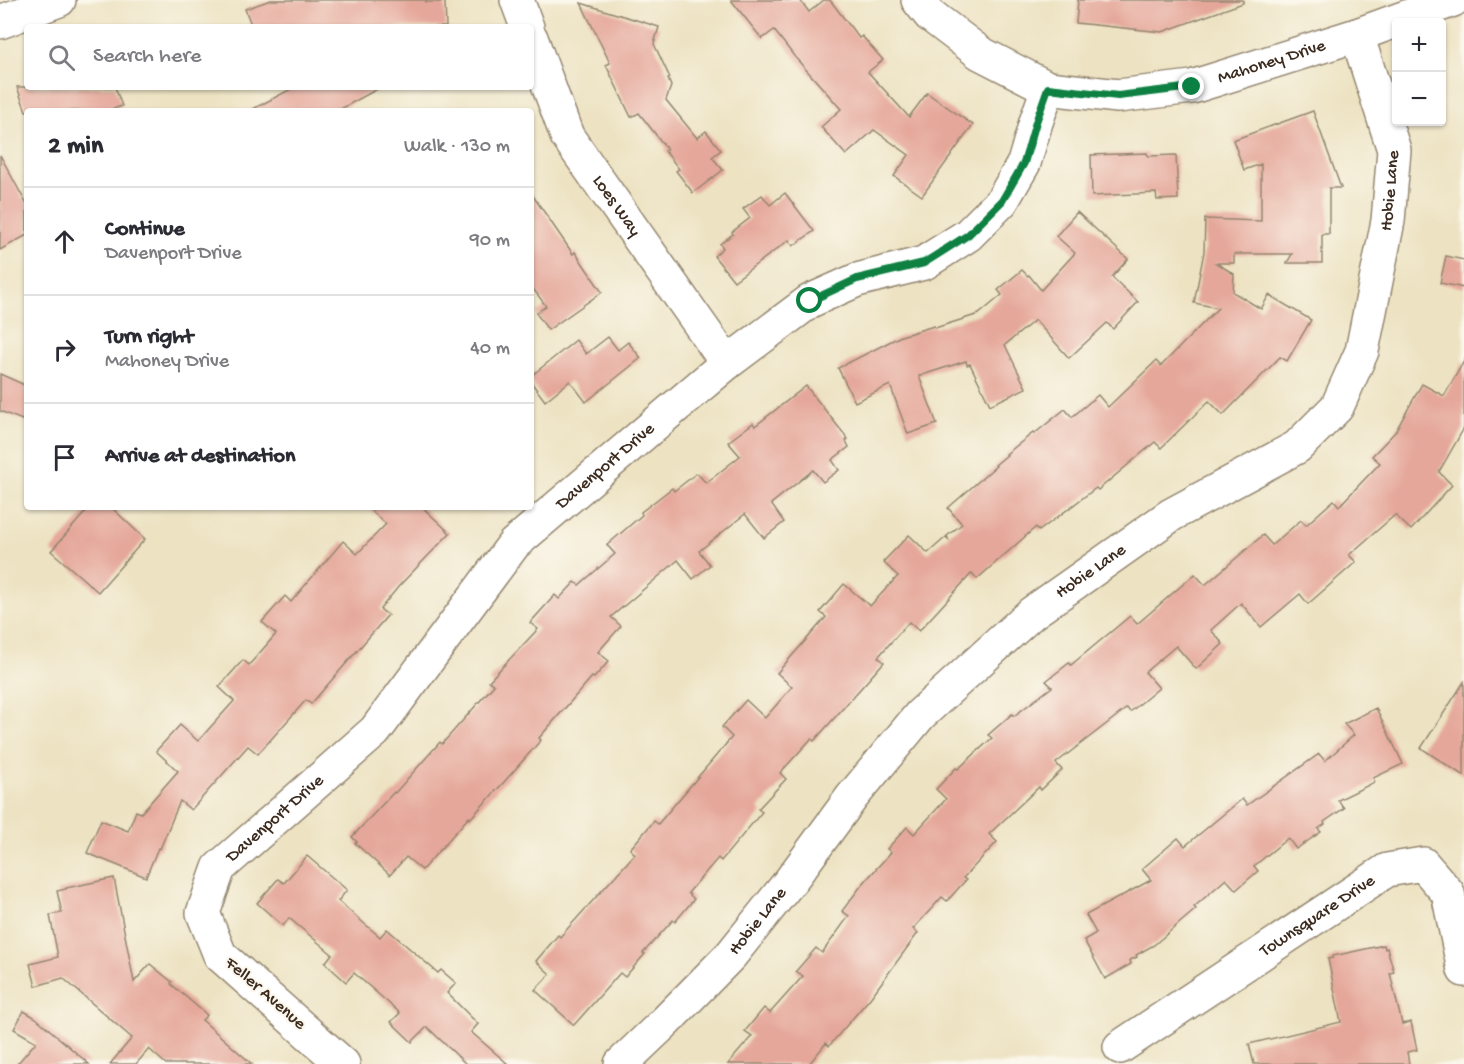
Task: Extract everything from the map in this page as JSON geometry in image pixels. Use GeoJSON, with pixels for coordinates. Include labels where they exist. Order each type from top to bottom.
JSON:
{"type":"FeatureCollection","features":[{"type":"Feature","properties":{"kind":"street"},"geometry":{"type":"LineString","coordinates":[[0,22],[58,0]]}},
{"type":"Feature","properties":{"kind":"street"},"geometry":{"type":"LineString","coordinates":[[517,0],[526,24]]}},
{"type":"Feature","properties":{"kind":"street"},"geometry":{"type":"LineString","coordinates":[[918,0],[930,15],[980,53],[1048,88]]}},
{"type":"Feature","properties":{"kind":"street","name":"Mahoney Drive"},"geometry":{"type":"LineString","coordinates":[[1048,88],[1118,96],[1192,87],[1357,35],[1453,0]]}},
{"type":"Feature","properties":{"kind":"street","name":"Hobie Lane"},"geometry":{"type":"LineString","coordinates":[[621,1064],[731,955],[791,880],[852,797],[920,715],[1032,613],[1171,515],[1297,447],[1337,407],[1362,351],[1388,221],[1394,150],[1357,35]]}},
{"type":"Feature","properties":{"kind":"street","name":"Loes Way"},"geometry":{"type":"LineString","coordinates":[[534,46],[567,136],[727,363]]}},
{"type":"Feature","properties":{"kind":"street","name":"Davenport Drive"},"geometry":{"type":"LineString","coordinates":[[203,913],[219,868],[375,731],[514,544],[727,363],[810,301],[857,279],[924,263],[968,235],[1002,201],[1024,163],[1048,88]]}},
{"type":"Feature","properties":{"kind":"street","name":"Townsquare Drive"},"geometry":{"type":"LineString","coordinates":[[1120,1047],[1387,870],[1423,864],[1448,893],[1464,970]]}},
{"type":"Feature","properties":{"kind":"street","name":"Feller Avenue"},"geometry":{"type":"LineString","coordinates":[[203,913],[220,955],[344,1064]]}},
{"type":"Feature","properties":{"kind":"building"},"geometry":{"type":"Polygon","coordinates":[[[271,0],[426,0],[426,2],[445,2],[446,24],[251,24],[245,9],[271,0]]]}},
{"type":"Feature","properties":{"kind":"building"},"geometry":{"type":"Polygon","coordinates":[[[731,0],[800,0],[809,12],[824,0],[830,0],[859,38],[862,36],[883,60],[868,72],[909,117],[927,93],[973,125],[922,196],[894,176],[909,155],[874,130],[846,155],[821,127],[841,109],[774,30],[762,39],[731,0]]]}},
{"type":"Feature","properties":{"kind":"building"},"geometry":{"type":"Polygon","coordinates":[[[1078,0],[1243,0],[1243,3],[1162,32],[1076,23],[1078,0]]]}},
{"type":"Feature","properties":{"kind":"building"},"geometry":{"type":"Polygon","coordinates":[[[581,3],[659,27],[654,44],[670,78],[668,79],[671,86],[666,100],[697,138],[706,131],[721,150],[712,157],[723,170],[693,193],[676,171],[679,169],[665,151],[667,149],[639,113],[631,117],[606,65],[610,63],[581,3]]]}},
{"type":"Feature","properties":{"kind":"building"},"geometry":{"type":"Polygon","coordinates":[[[17,87],[24,87],[24,90],[116,90],[122,106],[116,108],[25,108],[17,87]]]}},
{"type":"Feature","properties":{"kind":"building"},"geometry":{"type":"Polygon","coordinates":[[[289,90],[376,90],[342,108],[255,108],[289,90]]]}},
{"type":"Feature","properties":{"kind":"building"},"geometry":{"type":"Polygon","coordinates":[[[1313,111],[1341,188],[1329,188],[1329,234],[1322,234],[1322,263],[1287,263],[1292,254],[1234,254],[1234,263],[1216,263],[1234,274],[1233,292],[1261,309],[1269,295],[1311,320],[1287,361],[1280,357],[1223,415],[1209,401],[1161,448],[1155,442],[1098,490],[1096,488],[1039,531],[1036,527],[977,579],[972,573],[919,631],[909,622],[878,657],[884,662],[814,741],[811,739],[780,773],[786,779],[758,809],[762,812],[721,861],[718,858],[688,893],[694,899],[675,922],[673,920],[625,977],[620,973],[574,1025],[535,990],[550,974],[536,961],[635,854],[630,849],[654,821],[658,824],[732,737],[722,727],[746,700],[765,718],[792,687],[777,673],[826,617],[820,612],[844,584],[870,606],[898,576],[883,562],[909,535],[928,553],[946,537],[949,541],[947,536],[962,524],[948,508],[996,466],[1006,454],[1065,409],[1072,417],[1098,395],[1108,407],[1156,361],[1161,366],[1218,308],[1194,303],[1204,252],[1205,219],[1261,221],[1261,164],[1244,170],[1233,140],[1313,111]]]}},
{"type":"Feature","properties":{"kind":"building"},"geometry":{"type":"Polygon","coordinates":[[[1147,153],[1148,156],[1176,155],[1178,199],[1157,200],[1156,193],[1092,196],[1091,155],[1147,153]]]}},
{"type":"Feature","properties":{"kind":"building"},"geometry":{"type":"Polygon","coordinates":[[[0,155],[24,199],[24,237],[0,250],[0,155]]]}},
{"type":"Feature","properties":{"kind":"building"},"geometry":{"type":"Polygon","coordinates":[[[785,193],[814,231],[793,246],[789,240],[734,281],[714,256],[723,248],[720,244],[750,218],[743,209],[762,195],[770,205],[785,193]]]}},
{"type":"Feature","properties":{"kind":"building"},"geometry":{"type":"Polygon","coordinates":[[[534,197],[602,292],[548,330],[536,313],[546,306],[534,290],[534,197]]]}},
{"type":"Feature","properties":{"kind":"building"},"geometry":{"type":"Polygon","coordinates":[[[1077,212],[1128,259],[1112,277],[1138,302],[1113,329],[1107,323],[1069,358],[1035,320],[1005,345],[1026,388],[990,405],[970,364],[967,365],[966,361],[919,376],[937,424],[908,434],[890,385],[855,402],[838,368],[901,336],[979,314],[1002,295],[998,290],[1022,270],[1041,290],[1075,253],[1056,236],[1077,212]]]}},
{"type":"Feature","properties":{"kind":"building"},"geometry":{"type":"Polygon","coordinates":[[[1446,256],[1464,260],[1464,288],[1440,283],[1446,256]]]}},
{"type":"Feature","properties":{"kind":"building"},"geometry":{"type":"Polygon","coordinates":[[[608,337],[618,350],[628,342],[641,358],[586,402],[570,381],[545,401],[534,386],[534,374],[576,340],[586,354],[608,337]]]}},
{"type":"Feature","properties":{"kind":"building"},"geometry":{"type":"Polygon","coordinates":[[[1464,361],[1464,428],[1439,472],[1452,485],[1411,530],[1395,515],[1349,555],[1356,562],[1308,604],[1300,594],[1261,627],[1241,603],[1211,630],[1223,644],[1196,669],[1176,646],[1145,672],[1159,688],[1130,712],[1127,708],[1056,763],[1062,770],[1041,790],[1039,787],[989,834],[997,842],[963,878],[966,880],[947,901],[942,897],[913,929],[918,933],[871,997],[829,1046],[826,1043],[809,1064],[728,1064],[752,1036],[745,1031],[764,1008],[770,1013],[803,976],[796,971],[816,948],[822,953],[849,916],[842,911],[891,852],[887,849],[907,827],[914,834],[946,799],[936,789],[956,768],[958,769],[992,738],[988,735],[1012,714],[1014,716],[1052,687],[1046,681],[1069,663],[1071,665],[1130,616],[1137,624],[1195,574],[1205,585],[1263,535],[1272,545],[1301,520],[1306,525],[1334,500],[1339,506],[1380,463],[1372,456],[1395,432],[1422,384],[1444,396],[1464,361]]]}},
{"type":"Feature","properties":{"kind":"building"},"geometry":{"type":"Polygon","coordinates":[[[0,374],[24,385],[24,421],[0,411],[0,374]]]}},
{"type":"Feature","properties":{"kind":"building"},"geometry":{"type":"Polygon","coordinates":[[[806,386],[848,439],[846,441],[849,447],[832,460],[839,470],[823,482],[813,470],[771,504],[784,522],[764,538],[745,514],[699,551],[710,565],[693,579],[678,560],[611,617],[621,626],[598,652],[609,661],[594,678],[592,677],[539,738],[541,740],[504,782],[422,870],[406,857],[390,875],[355,843],[357,842],[352,837],[440,742],[442,744],[494,685],[489,681],[538,629],[530,623],[555,595],[559,599],[575,582],[579,585],[615,554],[607,545],[642,515],[641,512],[672,488],[674,491],[697,473],[706,483],[740,456],[728,442],[753,423],[755,426],[806,386]]]}},
{"type":"Feature","properties":{"kind":"building"},"geometry":{"type":"Polygon","coordinates":[[[87,510],[114,510],[145,539],[98,592],[51,551],[87,510]]]}},
{"type":"Feature","properties":{"kind":"building"},"geometry":{"type":"Polygon","coordinates":[[[370,510],[425,510],[450,533],[380,609],[388,615],[311,704],[306,700],[258,754],[248,746],[191,810],[180,801],[146,877],[87,853],[101,820],[128,831],[136,811],[141,813],[178,771],[156,751],[180,725],[198,741],[234,701],[219,687],[243,660],[249,665],[276,634],[262,622],[285,596],[291,602],[343,541],[357,554],[386,524],[370,510]]]}},
{"type":"Feature","properties":{"kind":"building"},"geometry":{"type":"Polygon","coordinates":[[[1464,682],[1464,776],[1421,748],[1464,682]]]}},
{"type":"Feature","properties":{"kind":"building"},"geometry":{"type":"Polygon","coordinates":[[[1376,708],[1403,764],[1373,778],[1375,782],[1338,800],[1344,808],[1324,822],[1325,824],[1318,829],[1321,832],[1296,849],[1288,838],[1254,866],[1258,871],[1236,890],[1226,879],[1194,907],[1196,909],[1154,945],[1136,955],[1137,957],[1130,960],[1131,964],[1105,979],[1084,940],[1096,933],[1086,915],[1151,880],[1142,869],[1178,838],[1185,846],[1242,799],[1247,805],[1319,754],[1325,761],[1354,735],[1344,724],[1376,708]]]}},
{"type":"Feature","properties":{"kind":"building"},"geometry":{"type":"Polygon","coordinates":[[[307,856],[347,890],[338,901],[380,937],[387,929],[438,973],[441,970],[456,983],[447,993],[478,1024],[471,1032],[508,1064],[466,1064],[427,1027],[412,1042],[391,1022],[400,1013],[354,973],[346,982],[325,963],[332,954],[289,918],[283,926],[257,903],[278,879],[284,883],[307,856]]]}},
{"type":"Feature","properties":{"kind":"building"},"geometry":{"type":"Polygon","coordinates":[[[114,878],[134,982],[150,964],[207,1015],[202,1020],[252,1064],[166,1064],[149,1049],[136,1064],[110,1064],[132,1038],[63,978],[36,986],[30,964],[58,957],[50,915],[62,913],[57,891],[114,878]]]}},
{"type":"Feature","properties":{"kind":"building"},"geometry":{"type":"Polygon","coordinates":[[[1384,945],[1394,972],[1390,973],[1402,1024],[1411,1022],[1417,1050],[1407,1052],[1409,1064],[1254,1064],[1249,1044],[1341,1022],[1328,959],[1384,945]]]}},
{"type":"Feature","properties":{"kind":"building"},"geometry":{"type":"Polygon","coordinates":[[[24,1011],[36,1018],[89,1064],[17,1064],[36,1042],[14,1029],[24,1011]]]}},
{"type":"Feature","properties":{"kind":"route"},"geometry":{"type":"LineString","coordinates":[[810,301],[857,279],[924,263],[968,235],[1002,201],[1024,163],[1048,88],[1118,96],[1192,87]]}}]}
